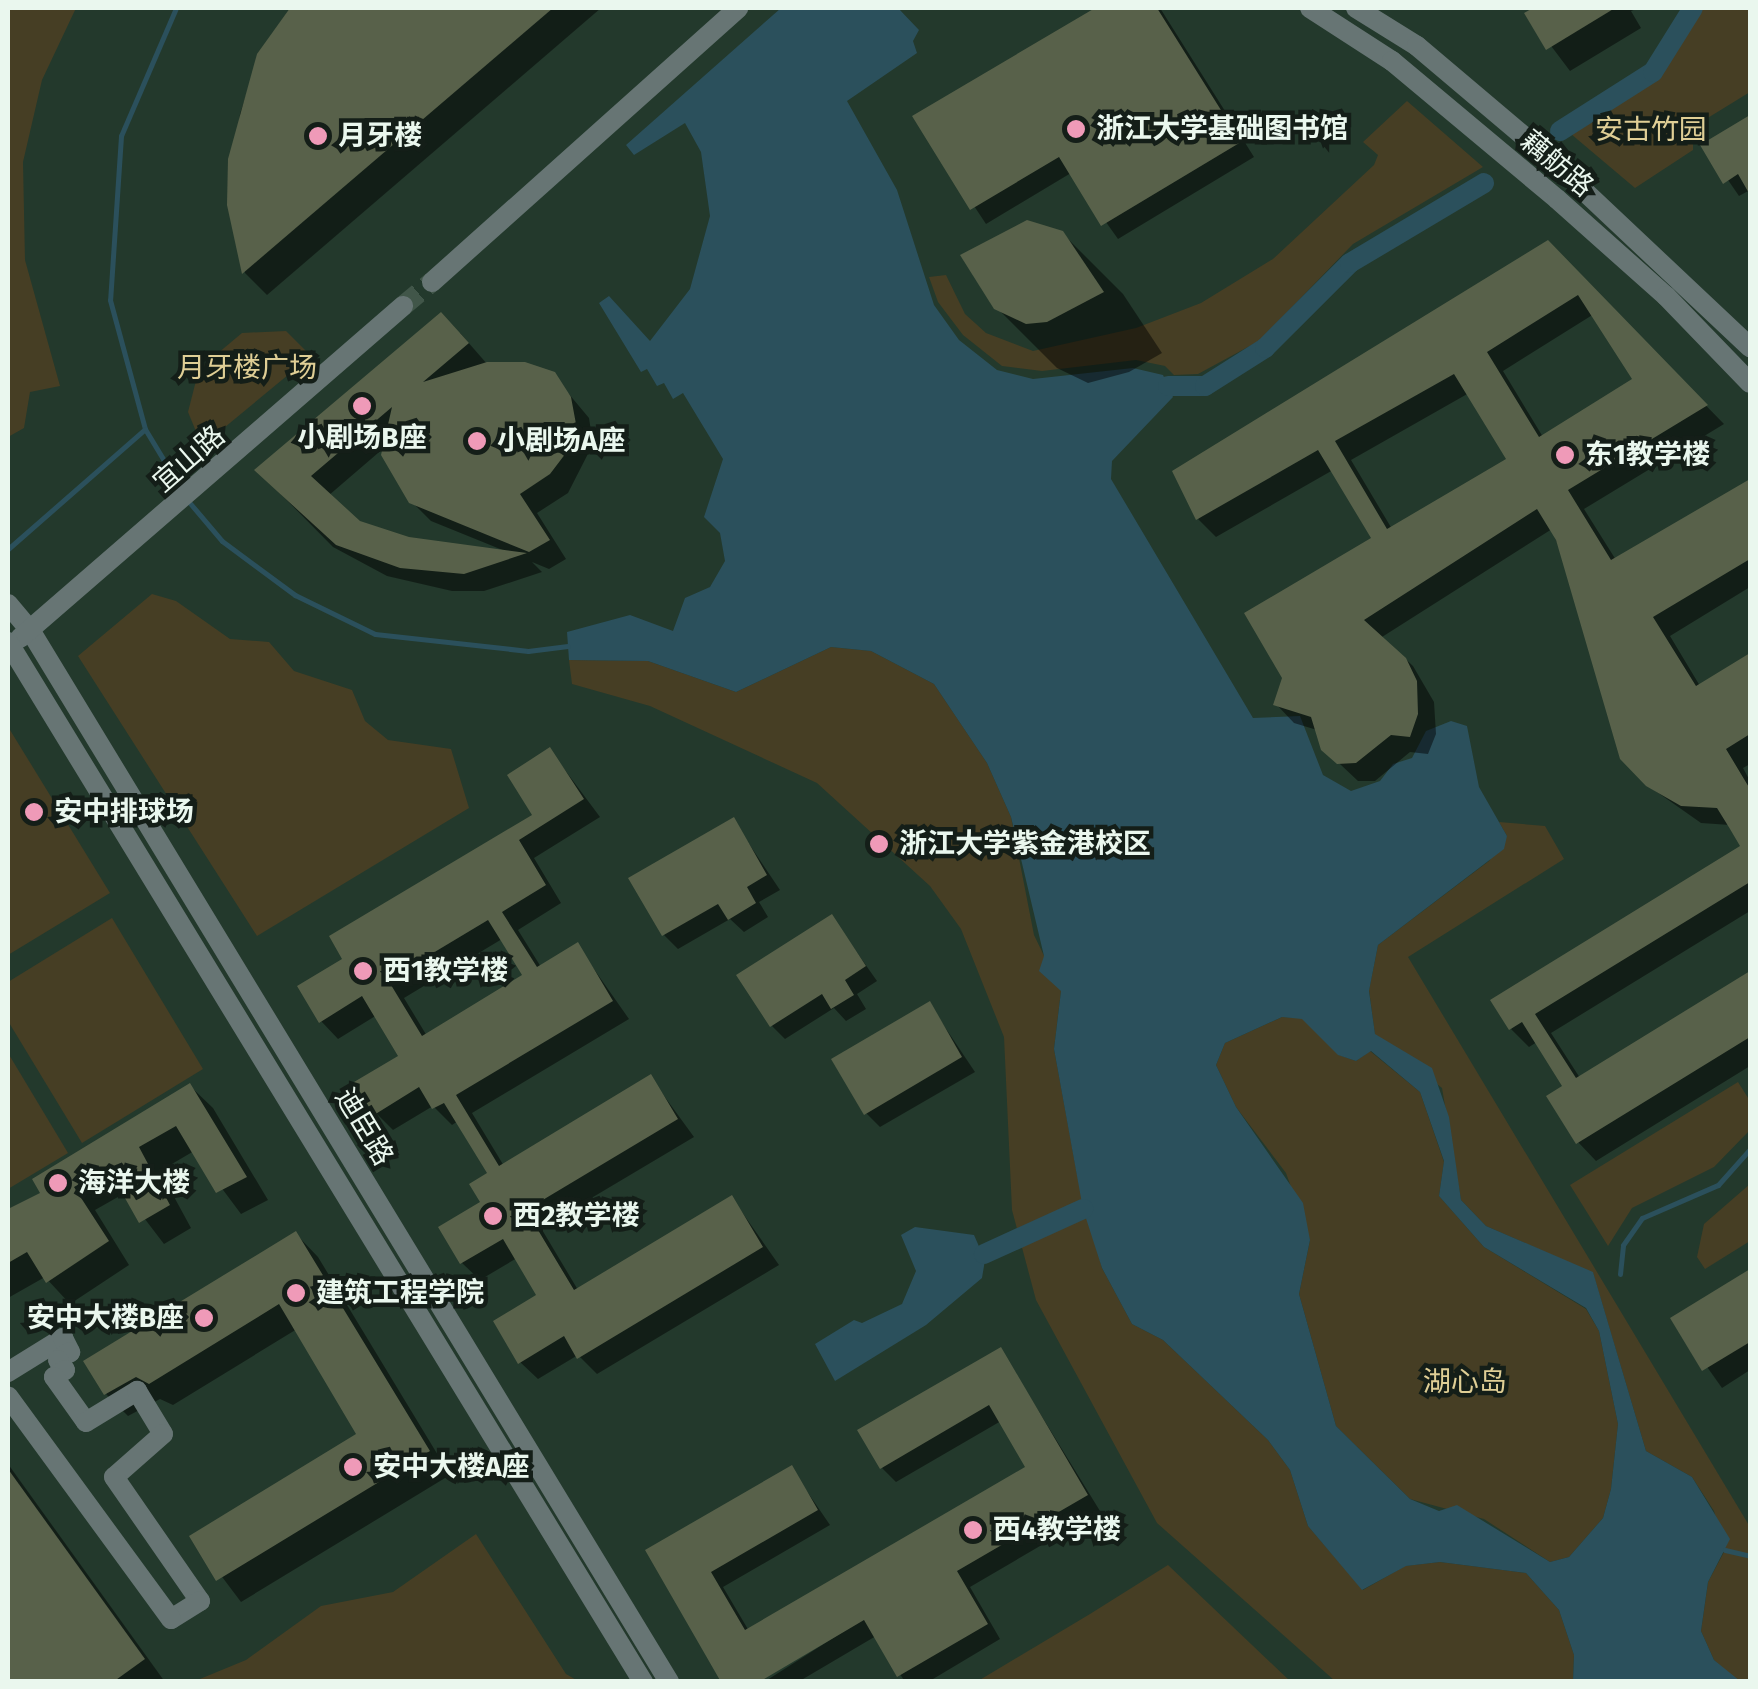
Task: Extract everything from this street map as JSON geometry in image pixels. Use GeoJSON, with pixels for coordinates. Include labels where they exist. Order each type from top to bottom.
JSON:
{"type":"FeatureCollection","features":[{"type":"Feature","properties":{"kind":"street"},"geometry":{"type":"LineString","coordinates":[[432,282],[738,8]]}},
{"type":"Feature","properties":{"kind":"street","name":"藕舫路"},"geometry":{"type":"LineString","coordinates":[[1310,8],[1392,61],[1557,200],[1666,296],[1750,384]]}},
{"type":"Feature","properties":{"kind":"street","name":"藕舫路"},"geometry":{"type":"LineString","coordinates":[[1356,8],[1417,46],[1560,168],[1750,347]]}},
{"type":"Feature","properties":{"kind":"street","name":"宜山路"},"geometry":{"type":"LineString","coordinates":[[9,646],[209,479],[403,306]]}},
{"type":"Feature","properties":{"kind":"street","name":"迪臣路"},"geometry":{"type":"LineString","coordinates":[[8,604],[30,630],[670,1682]]}},
{"type":"Feature","properties":{"kind":"street","name":"迪臣路"},"geometry":{"type":"LineString","coordinates":[[9,646],[644,1682]]}},
{"type":"Feature","properties":{"kind":"street"},"geometry":{"type":"LineString","coordinates":[[8,1372],[63,1338],[70,1352],[58,1360],[65,1370],[54,1378],[86,1422],[137,1391],[164,1434],[114,1477],[200,1600],[171,1619],[8,1396]]}},
{"type":"Feature","properties":{"kind":"green space"},"geometry":{"type":"Polygon","coordinates":[[[8,8],[76,8],[42,80],[23,162],[25,260],[60,386],[30,392],[24,428],[8,437],[8,8]]]}},
{"type":"Feature","properties":{"kind":"green space","name":"安古竹园"},"geometry":{"type":"Polygon","coordinates":[[[1701,8],[1750,8],[1750,92],[1693,127],[1693,150],[1635,188],[1571,134],[1659,78],[1701,8]]]}},
{"type":"Feature","properties":{"kind":"green space"},"geometry":{"type":"Polygon","coordinates":[[[1407,101],[1483,167],[1353,244],[1259,341],[1198,374],[1174,375],[1165,366],[1136,360],[1042,371],[1002,366],[963,335],[938,302],[929,277],[946,275],[965,314],[986,333],[1033,351],[1136,328],[1201,303],[1273,259],[1374,165],[1378,155],[1363,142],[1407,101]]]}},
{"type":"Feature","properties":{"kind":"green space","name":"月牙楼广场"},"geometry":{"type":"Polygon","coordinates":[[[286,331],[311,356],[202,446],[188,412],[199,369],[242,333],[286,331]]]}},
{"type":"Feature","properties":{"kind":"green space"},"geometry":{"type":"Polygon","coordinates":[[[152,594],[176,601],[230,639],[269,642],[294,671],[352,690],[365,721],[388,740],[451,749],[469,808],[257,936],[78,656],[152,594]]]}},
{"type":"Feature","properties":{"kind":"green space"},"geometry":{"type":"Polygon","coordinates":[[[831,647],[871,651],[934,684],[987,763],[1011,817],[1034,935],[1061,991],[1054,1049],[1077,1174],[1102,1268],[1132,1324],[1163,1340],[1268,1440],[1290,1470],[1308,1526],[1363,1590],[1405,1566],[1440,1562],[1526,1573],[1559,1610],[1574,1655],[1573,1681],[1335,1681],[1157,1523],[1036,1300],[1012,1210],[1004,1037],[961,929],[930,886],[817,783],[650,706],[572,684],[569,660],[648,661],[736,692],[831,647]]]}},
{"type":"Feature","properties":{"kind":"green space","name":"安中排球场"},"geometry":{"type":"Polygon","coordinates":[[[8,731],[110,893],[8,955],[8,731]]]}},
{"type":"Feature","properties":{"kind":"green space"},"geometry":{"type":"Polygon","coordinates":[[[1499,822],[1545,826],[1564,859],[1408,957],[1750,1527],[1750,1681],[1737,1681],[1714,1660],[1701,1631],[1708,1582],[1725,1550],[1714,1511],[1692,1477],[1646,1451],[1593,1273],[1486,1226],[1461,1200],[1442,1088],[1375,1035],[1369,990],[1378,945],[1489,861],[1507,836],[1499,822]]]}},
{"type":"Feature","properties":{"kind":"green space"},"geometry":{"type":"Polygon","coordinates":[[[112,918],[203,1069],[82,1143],[8,1021],[8,982],[112,918]]]}},
{"type":"Feature","properties":{"kind":"green space","name":"湖心岛"},"geometry":{"type":"Polygon","coordinates":[[[1282,1017],[1302,1018],[1339,1055],[1356,1061],[1370,1051],[1420,1092],[1444,1162],[1439,1196],[1484,1247],[1586,1309],[1599,1331],[1618,1424],[1611,1489],[1603,1518],[1569,1557],[1550,1562],[1484,1519],[1410,1499],[1336,1426],[1299,1294],[1310,1240],[1286,1173],[1236,1107],[1216,1065],[1225,1043],[1282,1017]]]}},
{"type":"Feature","properties":{"kind":"green space"},"geometry":{"type":"Polygon","coordinates":[[[8,1053],[68,1153],[8,1189],[8,1053]]]}},
{"type":"Feature","properties":{"kind":"green space"},"geometry":{"type":"Polygon","coordinates":[[[1738,1082],[1750,1101],[1750,1130],[1714,1167],[1632,1208],[1608,1246],[1570,1185],[1738,1082]]]}},
{"type":"Feature","properties":{"kind":"green space"},"geometry":{"type":"Polygon","coordinates":[[[1750,1184],[1750,1241],[1705,1269],[1697,1257],[1704,1224],[1750,1184]]]}},
{"type":"Feature","properties":{"kind":"green space"},"geometry":{"type":"Polygon","coordinates":[[[476,1534],[566,1674],[578,1681],[195,1681],[246,1660],[321,1606],[393,1592],[476,1534]]]}},
{"type":"Feature","properties":{"kind":"green space"},"geometry":{"type":"Polygon","coordinates":[[[1168,1565],[1290,1681],[978,1681],[1090,1614],[1168,1565]]]}},
{"type":"Feature","properties":{"kind":"water"},"geometry":{"type":"Polygon","coordinates":[[[781,8],[898,8],[919,30],[913,41],[917,53],[847,101],[897,190],[934,305],[959,340],[997,370],[1033,379],[1133,368],[1163,375],[1173,397],[1112,461],[1111,479],[1253,718],[1300,716],[1323,775],[1351,791],[1380,781],[1393,764],[1412,758],[1426,731],[1451,721],[1467,726],[1479,787],[1507,836],[1504,849],[1378,945],[1369,991],[1375,1034],[1432,1068],[1449,1117],[1461,1200],[1486,1226],[1593,1272],[1646,1451],[1692,1477],[1730,1539],[1708,1582],[1701,1631],[1714,1660],[1740,1681],[1573,1681],[1574,1655],[1559,1610],[1526,1573],[1440,1562],[1406,1566],[1362,1590],[1308,1526],[1290,1470],[1268,1440],[1163,1340],[1132,1324],[1102,1268],[1083,1209],[1054,1049],[1061,991],[1039,971],[1044,956],[1011,817],[987,763],[934,684],[871,651],[831,647],[736,692],[648,661],[569,660],[567,632],[630,615],[673,631],[685,598],[710,587],[725,561],[720,533],[704,517],[723,459],[683,393],[673,399],[664,383],[657,386],[647,369],[641,372],[599,303],[609,296],[650,341],[690,289],[710,216],[701,152],[685,123],[634,155],[626,145],[781,8]],[[1282,1017],[1225,1043],[1216,1065],[1236,1107],[1303,1203],[1310,1240],[1299,1294],[1336,1426],[1410,1499],[1439,1511],[1457,1505],[1550,1562],[1569,1557],[1603,1518],[1611,1489],[1618,1424],[1599,1331],[1586,1308],[1484,1247],[1439,1196],[1444,1161],[1420,1092],[1371,1051],[1356,1061],[1338,1055],[1302,1019],[1282,1017]]]}},
{"type":"Feature","properties":{"kind":"water"},"geometry":{"type":"Polygon","coordinates":[[[915,1227],[974,1235],[985,1260],[982,1278],[926,1325],[835,1381],[815,1344],[854,1320],[862,1323],[902,1304],[916,1271],[901,1235],[915,1227]]]}},
{"type":"Feature","properties":{"kind":"building","name":"月牙楼"},"geometry":{"type":"Polygon","coordinates":[[[290,8],[553,8],[242,274],[227,205],[228,159],[257,54],[290,8]]]}},
{"type":"Feature","properties":{"kind":"building","name":"浙江大学基础图书馆"},"geometry":{"type":"Polygon","coordinates":[[[1095,8],[1157,8],[1241,142],[1101,226],[1059,157],[970,210],[912,116],[1095,8]]]}},
{"type":"Feature","properties":{"kind":"building"},"geometry":{"type":"Polygon","coordinates":[[[1533,8],[1615,8],[1546,50],[1524,13],[1533,8]]]}},
{"type":"Feature","properties":{"kind":"building"},"geometry":{"type":"Polygon","coordinates":[[[1750,115],[1750,195],[1738,174],[1723,184],[1700,145],[1750,115]]]}},
{"type":"Feature","properties":{"kind":"building"},"geometry":{"type":"Polygon","coordinates":[[[1027,220],[1063,231],[1104,292],[1047,322],[1026,324],[994,309],[960,255],[1027,220]]]}},
{"type":"Feature","properties":{"kind":"building"},"geometry":{"type":"Polygon","coordinates":[[[1548,240],[1708,405],[1568,490],[1611,560],[1750,479],[1750,559],[1653,617],[1696,686],[1750,653],[1750,734],[1726,749],[1750,789],[1750,882],[1535,1014],[1576,1078],[1750,971],[1750,1037],[1576,1144],[1546,1096],[1562,1086],[1522,1022],[1509,1030],[1490,1000],[1740,846],[1717,808],[1681,806],[1646,786],[1620,759],[1556,540],[1537,509],[1364,620],[1406,658],[1417,681],[1418,714],[1410,737],[1391,735],[1356,763],[1337,764],[1321,750],[1311,717],[1273,705],[1282,678],[1244,613],[1371,538],[1318,450],[1196,520],[1172,471],[1548,240]],[[1578,295],[1487,352],[1539,437],[1632,379],[1578,295]],[[1454,374],[1335,441],[1387,529],[1506,459],[1454,374]]]}},
{"type":"Feature","properties":{"kind":"building"},"geometry":{"type":"Polygon","coordinates":[[[441,312],[469,343],[423,382],[487,362],[525,362],[555,372],[571,397],[576,424],[566,453],[550,474],[520,494],[550,540],[529,552],[409,503],[381,455],[392,407],[311,476],[360,521],[409,537],[527,553],[464,574],[400,568],[336,545],[254,470],[441,312]]]}},
{"type":"Feature","properties":{"kind":"building"},"geometry":{"type":"Polygon","coordinates":[[[550,747],[584,799],[519,840],[546,885],[502,912],[537,967],[578,942],[613,1001],[456,1095],[499,1166],[651,1074],[678,1119],[526,1210],[574,1290],[732,1195],[763,1247],[577,1359],[564,1336],[518,1364],[493,1321],[536,1295],[503,1239],[460,1264],[438,1227],[480,1202],[469,1184],[487,1173],[444,1103],[432,1109],[419,1087],[374,1115],[354,1082],[398,1056],[362,996],[319,1023],[297,986],[342,959],[329,936],[532,815],[507,775],[550,747]],[[488,920],[388,980],[422,1036],[522,975],[488,920]]]}},
{"type":"Feature","properties":{"kind":"building"},"geometry":{"type":"Polygon","coordinates":[[[734,817],[767,875],[747,887],[756,903],[728,920],[718,904],[662,936],[628,878],[734,817]]]}},
{"type":"Feature","properties":{"kind":"building"},"geometry":{"type":"Polygon","coordinates":[[[832,914],[866,966],[845,980],[854,995],[831,1009],[822,994],[770,1027],[736,975],[832,914]]]}},
{"type":"Feature","properties":{"kind":"building"},"geometry":{"type":"Polygon","coordinates":[[[930,1001],[962,1057],[864,1115],[831,1059],[930,1001]]]}},
{"type":"Feature","properties":{"kind":"building","name":"海洋大楼"},"geometry":{"type":"Polygon","coordinates":[[[190,1083],[247,1177],[216,1193],[176,1126],[139,1147],[170,1205],[139,1223],[108,1168],[74,1187],[109,1241],[46,1283],[27,1252],[8,1263],[8,1209],[40,1193],[32,1179],[190,1083]]]}},
{"type":"Feature","properties":{"kind":"building"},"geometry":{"type":"Polygon","coordinates":[[[296,1231],[430,1451],[216,1581],[189,1536],[356,1434],[279,1304],[149,1384],[136,1377],[104,1395],[83,1361],[296,1231]]]}},
{"type":"Feature","properties":{"kind":"building"},"geometry":{"type":"Polygon","coordinates":[[[1750,1269],[1750,1342],[1702,1371],[1670,1318],[1750,1269]]]}},
{"type":"Feature","properties":{"kind":"building","name":"西4教学楼"},"geometry":{"type":"Polygon","coordinates":[[[1001,1347],[1088,1495],[957,1571],[988,1624],[897,1677],[864,1620],[759,1682],[721,1682],[645,1550],[792,1465],[818,1510],[711,1572],[745,1630],[1025,1467],[989,1405],[880,1469],[857,1430],[1001,1347]]]}},
{"type":"Feature","properties":{"kind":"building"},"geometry":{"type":"Polygon","coordinates":[[[8,1469],[145,1659],[113,1682],[8,1682],[8,1469]]]}},
{"type":"Feature","properties":{"kind":"waterway"},"geometry":{"type":"LineString","coordinates":[[176,8],[121,136],[110,300],[145,429],[183,492]]}},
{"type":"Feature","properties":{"kind":"waterway"},"geometry":{"type":"LineString","coordinates":[[1560,131],[1653,72],[1693,8]]}},
{"type":"Feature","properties":{"kind":"waterway"},"geometry":{"type":"LineString","coordinates":[[1168,386],[1205,386],[1265,348],[1350,263],[1484,183]]}},
{"type":"Feature","properties":{"kind":"waterway"},"geometry":{"type":"LineString","coordinates":[[8,549],[145,429]]}},
{"type":"Feature","properties":{"kind":"waterway"},"geometry":{"type":"LineString","coordinates":[[189,502],[222,541],[295,595],[375,634],[528,651],[568,646]]}},
{"type":"Feature","properties":{"kind":"waterway"},"geometry":{"type":"LineString","coordinates":[[1620,1274],[1623,1245],[1642,1218],[1718,1185],[1750,1149]]}},
{"type":"Feature","properties":{"kind":"waterway"},"geometry":{"type":"LineString","coordinates":[[984,1254],[1083,1209]]}},
{"type":"Feature","properties":{"kind":"waterway"},"geometry":{"type":"LineString","coordinates":[[1725,1550],[1750,1556]]}},
{"type":"Feature","properties":{"kind":"tunnel"},"geometry":{"type":"LineString","coordinates":[[403,306],[432,282]]}},
{"type":"Feature","properties":{"kind":"place","name":"浙江大学基础图书馆"},"geometry":{"type":"Point","coordinates":[1076,129]}},
{"type":"Feature","properties":{"kind":"place","name":"月牙楼"},"geometry":{"type":"Point","coordinates":[318,136]}},
{"type":"Feature","properties":{"kind":"place","name":"小剧场B座"},"geometry":{"type":"Point","coordinates":[362,406]}},
{"type":"Feature","properties":{"kind":"place","name":"小剧场A座"},"geometry":{"type":"Point","coordinates":[477,441]}},
{"type":"Feature","properties":{"kind":"place","name":"东1教学楼"},"geometry":{"type":"Point","coordinates":[1565,455]}},
{"type":"Feature","properties":{"kind":"place","name":"安中排球场"},"geometry":{"type":"Point","coordinates":[34,812]}},
{"type":"Feature","properties":{"kind":"place","name":"浙江大学紫金港校区"},"geometry":{"type":"Point","coordinates":[879,844]}},
{"type":"Feature","properties":{"kind":"place","name":"西1教学楼"},"geometry":{"type":"Point","coordinates":[363,971]}},
{"type":"Feature","properties":{"kind":"place","name":"海洋大楼"},"geometry":{"type":"Point","coordinates":[58,1183]}},
{"type":"Feature","properties":{"kind":"place","name":"西2教学楼"},"geometry":{"type":"Point","coordinates":[493,1216]}},
{"type":"Feature","properties":{"kind":"place","name":"建筑工程学院"},"geometry":{"type":"Point","coordinates":[296,1293]}},
{"type":"Feature","properties":{"kind":"place","name":"安中大楼B座"},"geometry":{"type":"Point","coordinates":[204,1318]}},
{"type":"Feature","properties":{"kind":"place","name":"安中大楼A座"},"geometry":{"type":"Point","coordinates":[353,1467]}},
{"type":"Feature","properties":{"kind":"place","name":"西4教学楼"},"geometry":{"type":"Point","coordinates":[973,1530]}}]}
